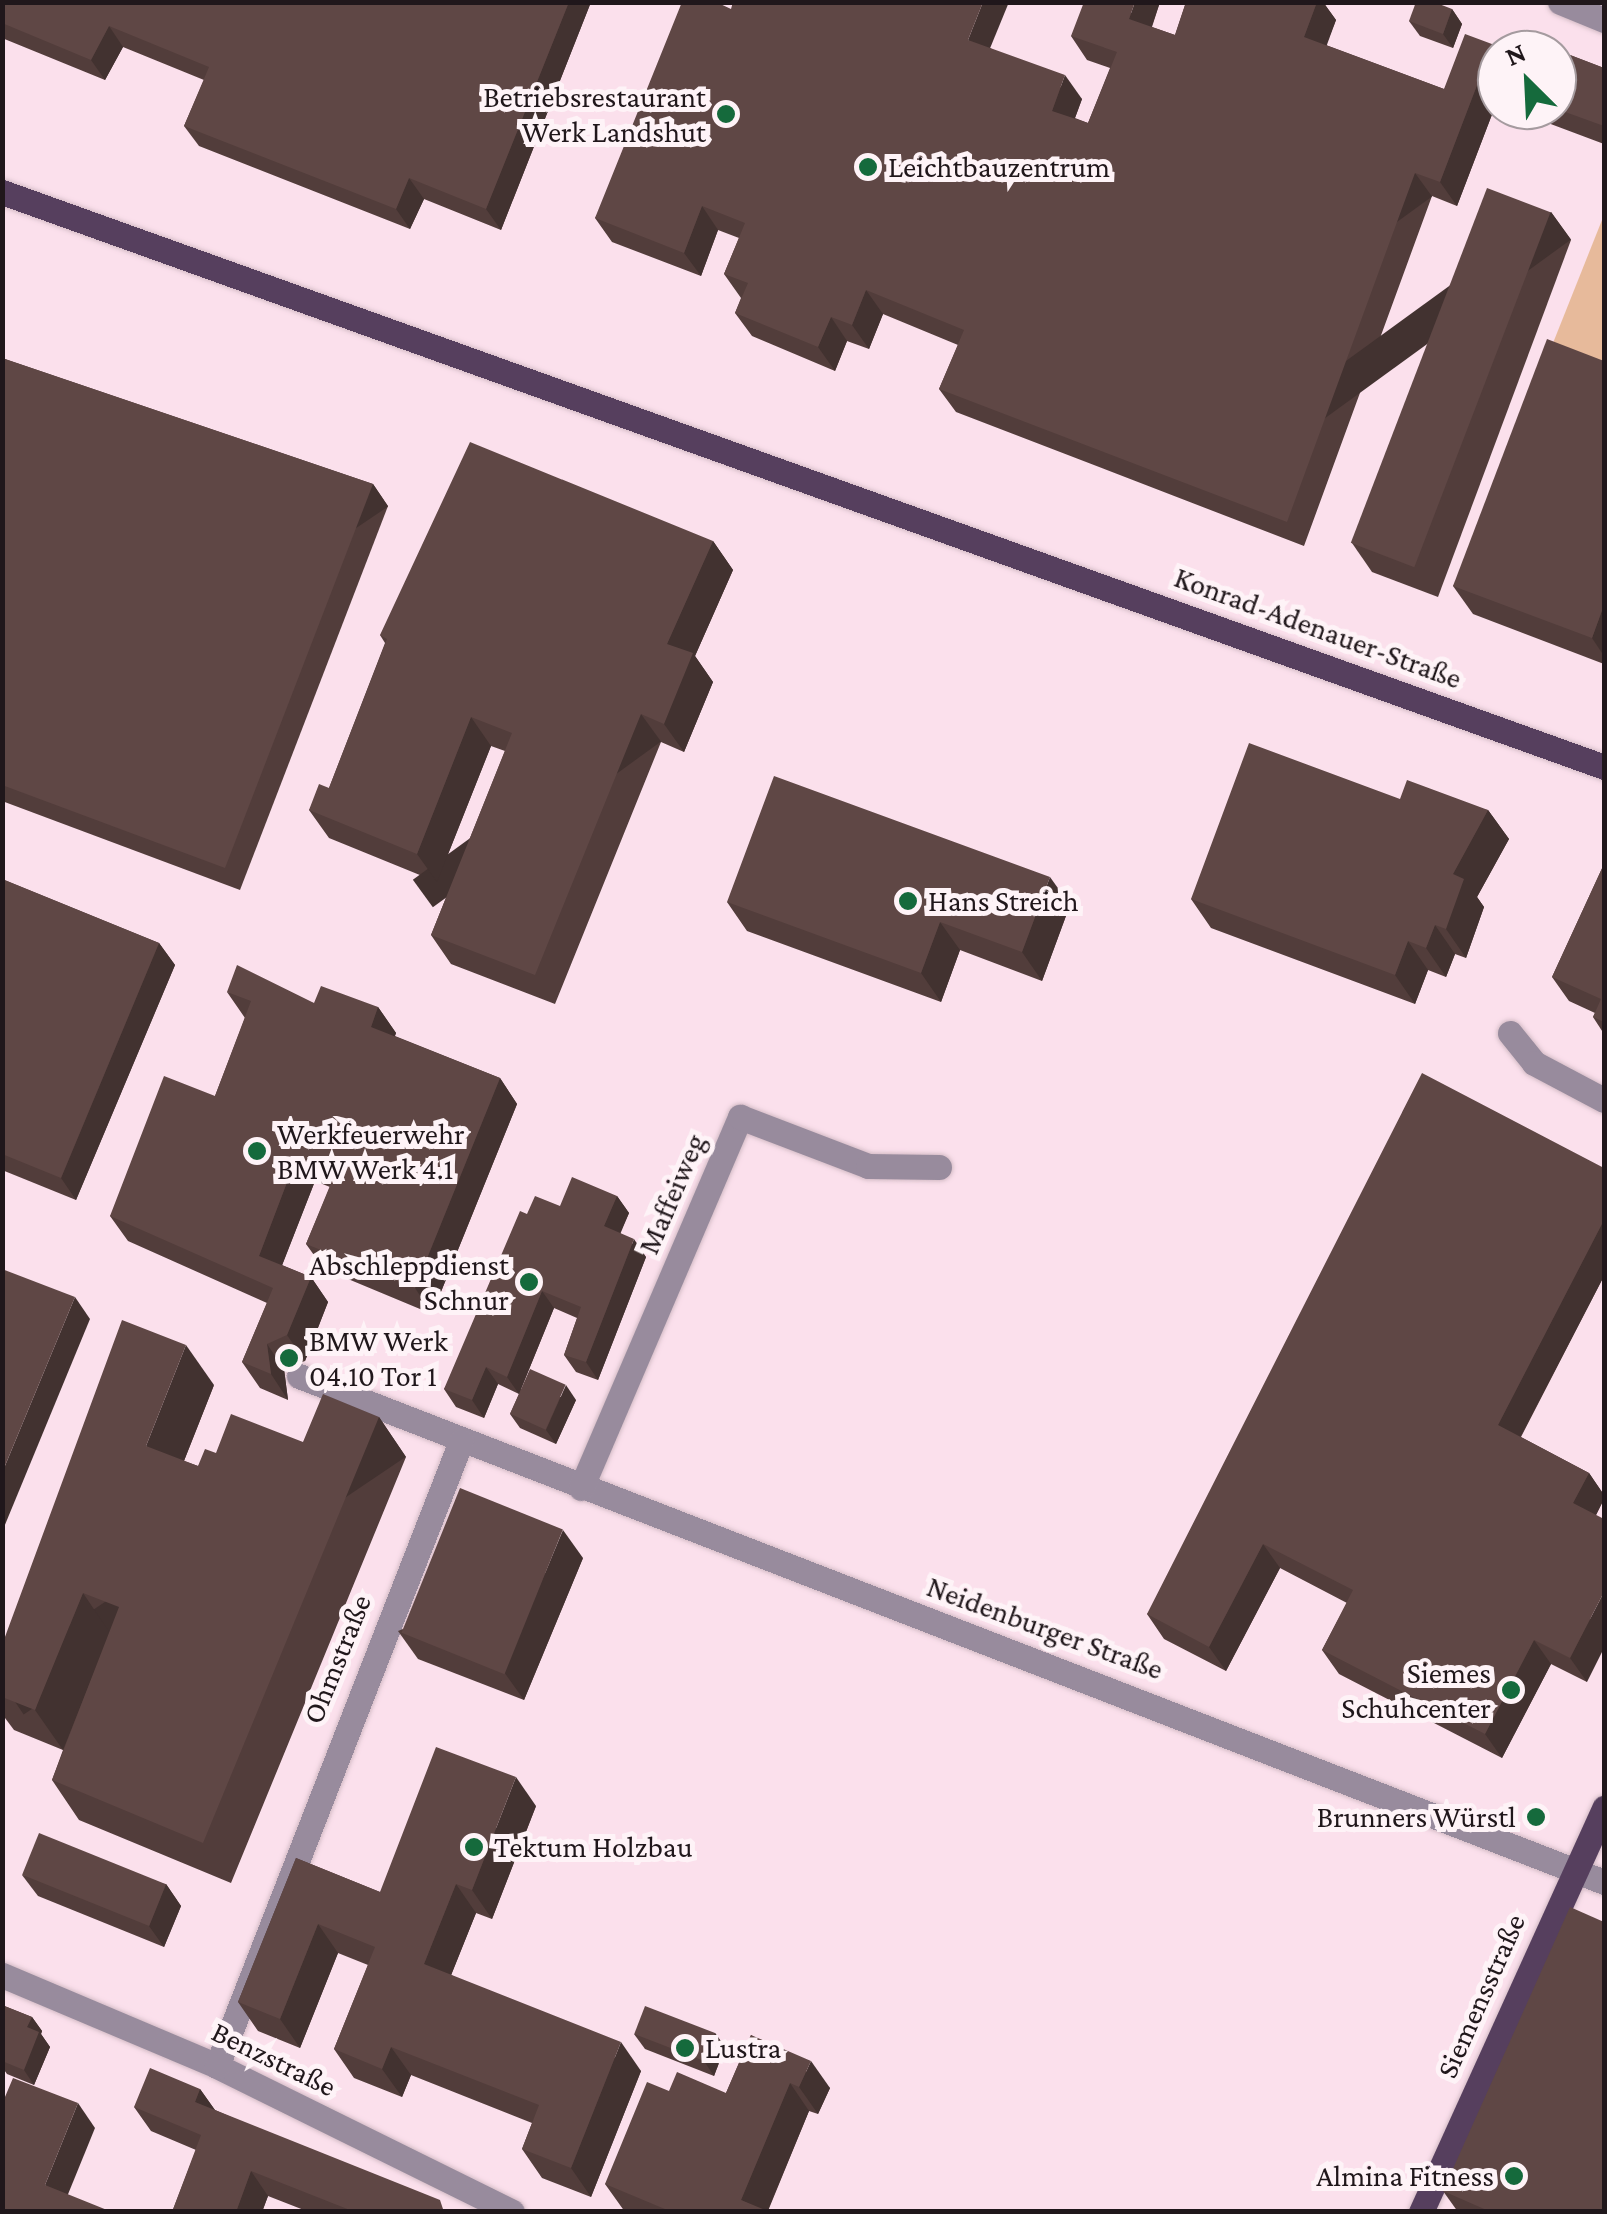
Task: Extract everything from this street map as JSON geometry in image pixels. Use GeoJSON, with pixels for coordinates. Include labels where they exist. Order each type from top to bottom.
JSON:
{"type":"FeatureCollection","features":[{"type":"Feature","properties":{"kind":"main road","name":"Konrad-Adenauer-Straße"},"geometry":{"type":"LineString","coordinates":[[2,192],[1010,550],[1604,767]]}},
{"type":"Feature","properties":{"kind":"main road","name":"Siemensstraße"},"geometry":{"type":"LineString","coordinates":[[1421,2212],[1604,1808]]}},
{"type":"Feature","properties":{"kind":"street"},"geometry":{"type":"LineString","coordinates":[[1560,2],[1604,20]]}},
{"type":"Feature","properties":{"kind":"street"},"geometry":{"type":"LineString","coordinates":[[1510,1034],[1534,1063],[1604,1100]]}},
{"type":"Feature","properties":{"kind":"street","name":"Maffeiweg"},"geometry":{"type":"LineString","coordinates":[[581,1488],[740,1117],[868,1166],[939,1167]]}},
{"type":"Feature","properties":{"kind":"street"},"geometry":{"type":"LineString","coordinates":[[298,1376],[461,1441]]}},
{"type":"Feature","properties":{"kind":"street","name":"Neidenburger Straße"},"geometry":{"type":"LineString","coordinates":[[461,1441],[1604,1882]]}},
{"type":"Feature","properties":{"kind":"street","name":"Ohmstraße"},"geometry":{"type":"LineString","coordinates":[[217,2066],[461,1441]]}},
{"type":"Feature","properties":{"kind":"street","name":"Benzstraße"},"geometry":{"type":"LineString","coordinates":[[2,1975],[217,2066],[512,2212]]}},
{"type":"Feature","properties":{"kind":"shaded area"},"geometry":{"type":"Polygon","coordinates":[[[1604,215],[1604,362],[1553,343],[1604,215]]]}},
{"type":"Feature","properties":{"kind":"building"},"geometry":{"type":"Polygon","coordinates":[[[2,2],[569,2],[486,209],[409,178],[396,209],[184,126],[209,67],[109,26],[91,60],[2,23],[2,2]]]}},
{"type":"Feature","properties":{"kind":"building"},"geometry":{"type":"Polygon","coordinates":[[[682,2],[716,2],[731,9],[733,2],[983,2],[968,40],[1065,75],[1052,111],[1088,123],[1117,52],[1071,36],[1084,2],[1135,2],[1129,19],[1175,35],[1186,2],[1317,2],[1304,37],[1444,89],[1465,34],[1477,38],[1477,85],[1440,182],[1415,173],[1287,522],[939,389],[964,330],[866,290],[852,325],[831,317],[818,347],[735,313],[748,283],[724,274],[745,223],[702,206],[684,253],[595,218],[682,2]]]}},
{"type":"Feature","properties":{"kind":"building"},"geometry":{"type":"Polygon","coordinates":[[[1416,2],[1434,2],[1452,9],[1443,34],[1409,21],[1416,2]]]}},
{"type":"Feature","properties":{"kind":"building"},"geometry":{"type":"Polygon","coordinates":[[[1577,58],[1604,68],[1604,126],[1577,116],[1577,58]]]}},
{"type":"Feature","properties":{"kind":"building"},"geometry":{"type":"Polygon","coordinates":[[[1487,188],[1550,212],[1414,567],[1351,543],[1487,188]]]}},
{"type":"Feature","properties":{"kind":"building"},"geometry":{"type":"Polygon","coordinates":[[[1547,339],[1604,361],[1604,605],[1592,638],[1453,586],[1547,339]]]}},
{"type":"Feature","properties":{"kind":"building"},"geometry":{"type":"Polygon","coordinates":[[[2,358],[373,484],[225,868],[2,785],[2,358]]]}},
{"type":"Feature","properties":{"kind":"building"},"geometry":{"type":"Polygon","coordinates":[[[470,442],[713,541],[667,644],[693,653],[664,724],[641,714],[535,975],[431,935],[512,733],[471,717],[417,854],[309,810],[319,784],[329,788],[387,639],[380,635],[470,442]]]}},
{"type":"Feature","properties":{"kind":"building"},"geometry":{"type":"Polygon","coordinates":[[[1249,743],[1400,799],[1407,780],[1488,810],[1453,874],[1464,879],[1446,929],[1435,925],[1426,948],[1408,941],[1395,975],[1191,899],[1249,743]]]}},
{"type":"Feature","properties":{"kind":"building","name":"Hans Streich"},"geometry":{"type":"Polygon","coordinates":[[[774,776],[1050,877],[1022,952],[940,922],[921,973],[727,902],[774,776]]]}},
{"type":"Feature","properties":{"kind":"building"},"geometry":{"type":"Polygon","coordinates":[[[1604,864],[1604,1022],[1593,1017],[1601,999],[1552,977],[1604,864]]]}},
{"type":"Feature","properties":{"kind":"building"},"geometry":{"type":"Polygon","coordinates":[[[2,879],[159,943],[61,1178],[2,1154],[2,879]]]}},
{"type":"Feature","properties":{"kind":"building"},"geometry":{"type":"Polygon","coordinates":[[[237,965],[314,1003],[321,986],[378,1007],[371,1027],[500,1078],[415,1288],[306,1244],[336,1171],[297,1156],[259,1256],[311,1277],[287,1335],[267,1344],[271,1374],[242,1362],[273,1288],[110,1216],[164,1076],[215,1096],[251,1001],[227,992],[237,965]]]}},
{"type":"Feature","properties":{"kind":"building"},"geometry":{"type":"Polygon","coordinates":[[[1422,1073],[1604,1168],[1604,1220],[1498,1425],[1589,1473],[1573,1503],[1604,1519],[1604,1592],[1570,1658],[1534,1640],[1485,1734],[1322,1650],[1353,1590],[1263,1544],[1209,1647],[1147,1614],[1422,1073]]]}},
{"type":"Feature","properties":{"kind":"building"},"geometry":{"type":"Polygon","coordinates":[[[572,1177],[617,1196],[604,1226],[634,1239],[586,1362],[564,1355],[581,1307],[542,1291],[507,1377],[486,1367],[472,1400],[444,1389],[520,1211],[527,1214],[535,1196],[560,1206],[572,1177]]]}},
{"type":"Feature","properties":{"kind":"building"},"geometry":{"type":"Polygon","coordinates":[[[2,1269],[75,1297],[2,1473],[2,1269]]]}},
{"type":"Feature","properties":{"kind":"building"},"geometry":{"type":"Polygon","coordinates":[[[122,1320],[186,1345],[146,1446],[198,1466],[205,1449],[216,1453],[231,1414],[303,1442],[323,1394],[379,1417],[203,1843],[52,1780],[119,1607],[83,1593],[35,1710],[2,1697],[2,1645],[122,1320]]]}},
{"type":"Feature","properties":{"kind":"building"},"geometry":{"type":"Polygon","coordinates":[[[530,1369],[566,1385],[546,1430],[510,1414],[530,1369]]]}},
{"type":"Feature","properties":{"kind":"building"},"geometry":{"type":"Polygon","coordinates":[[[460,1488],[563,1530],[504,1674],[402,1633],[460,1488]]]}},
{"type":"Feature","properties":{"kind":"building"},"geometry":{"type":"Polygon","coordinates":[[[436,1747],[516,1777],[472,1890],[456,1884],[424,1964],[621,2042],[571,2168],[522,2149],[539,2105],[391,2047],[382,2069],[334,2049],[375,1947],[318,1924],[280,2019],[238,2002],[296,1858],[380,1892],[436,1747]]]}},
{"type":"Feature","properties":{"kind":"building"},"geometry":{"type":"Polygon","coordinates":[[[39,1833],[166,1884],[149,1926],[22,1875],[39,1833]]]}},
{"type":"Feature","properties":{"kind":"building"},"geometry":{"type":"Polygon","coordinates":[[[1570,1907],[1604,1922],[1604,2212],[1491,2212],[1443,2191],[1570,1907]]]}},
{"type":"Feature","properties":{"kind":"building"},"geometry":{"type":"Polygon","coordinates":[[[2,2005],[32,2017],[27,2027],[39,2032],[24,2070],[2,2061],[2,2005]]]}},
{"type":"Feature","properties":{"kind":"building"},"geometry":{"type":"Polygon","coordinates":[[[645,2006],[715,2033],[704,2061],[634,2034],[645,2006]]]}},
{"type":"Feature","properties":{"kind":"building"},"geometry":{"type":"Polygon","coordinates":[[[751,2035],[811,2061],[799,2087],[790,2083],[741,2200],[770,2212],[672,2212],[605,2184],[647,2082],[669,2091],[677,2072],[726,2093],[751,2035]]]}},
{"type":"Feature","properties":{"kind":"building"},"geometry":{"type":"Polygon","coordinates":[[[150,2068],[200,2089],[195,2102],[440,2200],[444,2212],[355,2212],[251,2171],[236,2212],[172,2212],[201,2135],[134,2107],[150,2068]]]}},
{"type":"Feature","properties":{"kind":"building"},"geometry":{"type":"Polygon","coordinates":[[[13,2078],[78,2103],[45,2185],[112,2212],[2,2212],[2,2104],[13,2078]]]}},
{"type":"Feature","properties":{"kind":"place","name":"Betriebsrestaurant Werk Landshut"},"geometry":{"type":"Point","coordinates":[726,114]}},
{"type":"Feature","properties":{"kind":"place","name":"Leichtbauzentrum"},"geometry":{"type":"Point","coordinates":[868,167]}},
{"type":"Feature","properties":{"kind":"place","name":"Hans Streich"},"geometry":{"type":"Point","coordinates":[908,901]}},
{"type":"Feature","properties":{"kind":"place","name":"Werkfeuerwehr BMW Werk 4.1"},"geometry":{"type":"Point","coordinates":[257,1151]}},
{"type":"Feature","properties":{"kind":"place","name":"Abschleppdienst Schnur"},"geometry":{"type":"Point","coordinates":[529,1282]}},
{"type":"Feature","properties":{"kind":"place","name":"BMW Werk 04.10 Tor 1"},"geometry":{"type":"Point","coordinates":[289,1358]}},
{"type":"Feature","properties":{"kind":"place","name":"Siemes Schuhcenter"},"geometry":{"type":"Point","coordinates":[1511,1690]}},
{"type":"Feature","properties":{"kind":"place","name":"Brunners Würstl"},"geometry":{"type":"Point","coordinates":[1536,1817]}},
{"type":"Feature","properties":{"kind":"place","name":"Tektum Holzbau"},"geometry":{"type":"Point","coordinates":[474,1847]}},
{"type":"Feature","properties":{"kind":"place","name":"Lustra"},"geometry":{"type":"Point","coordinates":[685,2048]}},
{"type":"Feature","properties":{"kind":"place","name":"Almina Fitness"},"geometry":{"type":"Point","coordinates":[1514,2176]}}]}
